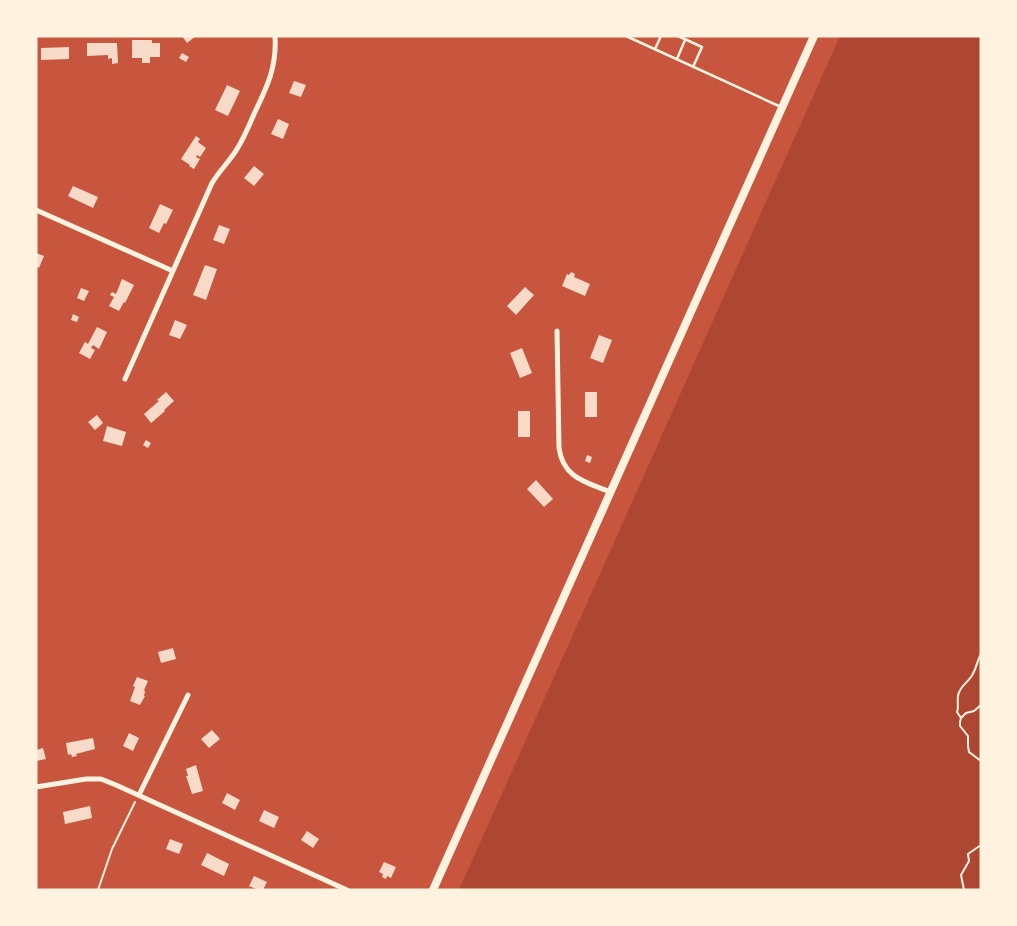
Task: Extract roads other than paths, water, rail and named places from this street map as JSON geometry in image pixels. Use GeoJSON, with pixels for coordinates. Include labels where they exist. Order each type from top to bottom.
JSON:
{"type":"FeatureCollection","features":[{"type":"Feature","properties":{"kind":"main road"},"geometry":{"type":"LineString","coordinates":[[433,890],[814,36]]}},
{"type":"Feature","properties":{"kind":"street"},"geometry":{"type":"LineString","coordinates":[[125,379],[212,183],[237,150],[266,89],[274,68],[275,36]]}},
{"type":"Feature","properties":{"kind":"street"},"geometry":{"type":"LineString","coordinates":[[36,210],[173,271]]}},
{"type":"Feature","properties":{"kind":"street"},"geometry":{"type":"LineString","coordinates":[[557,331],[559,448],[562,463],[578,479],[610,492]]}},
{"type":"Feature","properties":{"kind":"street"},"geometry":{"type":"LineString","coordinates":[[139,795],[188,695]]}},
{"type":"Feature","properties":{"kind":"street"},"geometry":{"type":"LineString","coordinates":[[36,787],[86,778],[101,779],[116,784],[347,890]]}},
{"type":"Feature","properties":{"kind":"lane"},"geometry":{"type":"LineString","coordinates":[[626,36],[782,108]]}},
{"type":"Feature","properties":{"kind":"lane"},"geometry":{"type":"LineString","coordinates":[[655,50],[661,36]]}},
{"type":"Feature","properties":{"kind":"lane"},"geometry":{"type":"LineString","coordinates":[[678,36],[702,47],[693,67]]}},
{"type":"Feature","properties":{"kind":"lane"},"geometry":{"type":"LineString","coordinates":[[677,59],[686,40]]}}]}
